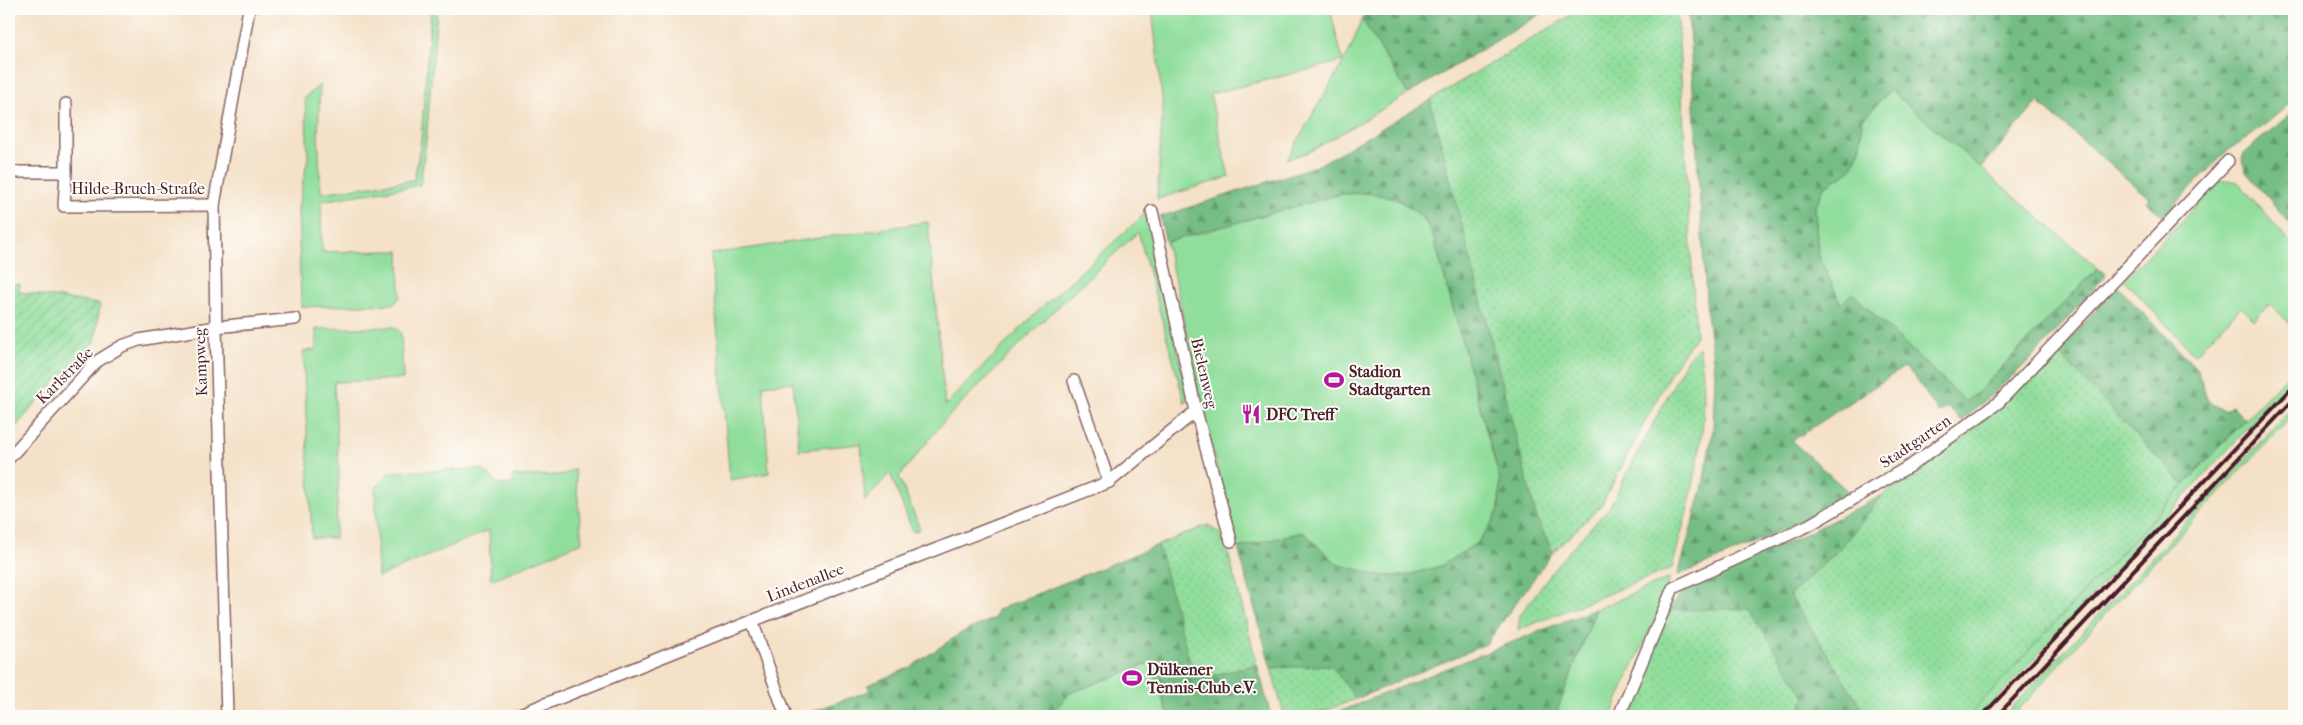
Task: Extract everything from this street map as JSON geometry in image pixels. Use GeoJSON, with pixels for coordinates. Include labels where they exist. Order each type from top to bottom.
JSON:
{"type":"FeatureCollection","features":[{"type":"Feature","properties":{"kind":"street","name":"Kampweg"},"geometry":{"type":"LineString","coordinates":[[227,716],[214,205],[249,9]]}},
{"type":"Feature","properties":{"kind":"street","name":"Hilde-Bruch-Straße"},"geometry":{"type":"LineString","coordinates":[[66,104],[64,206],[214,205]]}},
{"type":"Feature","properties":{"kind":"street","name":"Stadtgarten"},"geometry":{"type":"LineString","coordinates":[[1619,716],[1673,588],[1817,521],[1913,464],[1999,402],[2228,160]]}},
{"type":"Feature","properties":{"kind":"street","name":"Hilde-Bruch-Straße"},"geometry":{"type":"LineString","coordinates":[[9,172],[66,172]]}},
{"type":"Feature","properties":{"kind":"street","name":"Bielenweg"},"geometry":{"type":"LineString","coordinates":[[1152,211],[1196,411],[1231,541]]}},
{"type":"Feature","properties":{"kind":"street","name":"Karlstraße"},"geometry":{"type":"LineString","coordinates":[[9,458],[96,362],[122,346],[139,340],[216,327],[295,319]]}},
{"type":"Feature","properties":{"kind":"street"},"geometry":{"type":"LineString","coordinates":[[1074,381],[1109,482]]}},
{"type":"Feature","properties":{"kind":"street","name":"Lindenallee"},"geometry":{"type":"LineString","coordinates":[[514,716],[1109,482],[1196,411]]}},
{"type":"Feature","properties":{"kind":"street"},"geometry":{"type":"LineString","coordinates":[[752,621],[786,716]]}},
{"type":"Feature","properties":{"kind":"green space"},"geometry":{"type":"Polygon","coordinates":[[[431,9],[437,9],[426,141],[420,185],[321,201],[322,252],[399,251],[400,297],[394,304],[301,307],[298,208],[308,157],[305,97],[320,85],[318,135],[321,193],[414,180],[421,141],[431,9]]]}},
{"type":"Feature","properties":{"kind":"green space"},"geometry":{"type":"Polygon","coordinates":[[[1152,9],[1330,9],[1343,61],[1210,94],[1229,177],[1157,199],[1163,107],[1152,9]]]}},
{"type":"Feature","properties":{"kind":"green space"},"geometry":{"type":"Polygon","coordinates":[[[1367,9],[1549,9],[1408,94],[1362,19],[1367,9]]]}},
{"type":"Feature","properties":{"kind":"green space"},"geometry":{"type":"Polygon","coordinates":[[[1581,9],[1677,9],[1696,336],[1672,370],[1601,506],[1553,552],[1537,519],[1430,100],[1581,9]]]}},
{"type":"Feature","properties":{"kind":"green space"},"geometry":{"type":"Polygon","coordinates":[[[1688,9],[2294,9],[2294,100],[2261,128],[2228,150],[2163,216],[2146,202],[2149,198],[2038,102],[1981,168],[1890,90],[1862,120],[1860,149],[1851,170],[1824,187],[1815,209],[1818,254],[1841,304],[1852,293],[1966,402],[1979,391],[2098,268],[2106,275],[2030,360],[1962,421],[1947,407],[1939,413],[1914,376],[1904,367],[1792,441],[1853,496],[1736,552],[1678,575],[1702,490],[1713,430],[1715,373],[1707,315],[1688,9]]]}},
{"type":"Feature","properties":{"kind":"green space"},"geometry":{"type":"Polygon","coordinates":[[[1362,19],[1408,94],[1311,151],[1287,159],[1350,50],[1362,19]]]}},
{"type":"Feature","properties":{"kind":"green space"},"geometry":{"type":"Polygon","coordinates":[[[1890,90],[2098,268],[1979,391],[1965,402],[1852,293],[1841,305],[1818,254],[1815,209],[1824,187],[1851,170],[1860,149],[1862,120],[1890,90]]]}},
{"type":"Feature","properties":{"kind":"green space"},"geometry":{"type":"Polygon","coordinates":[[[1430,100],[1537,519],[1553,552],[1486,644],[1356,699],[1331,665],[1271,668],[1238,548],[1303,532],[1337,564],[1380,576],[1404,576],[1441,566],[1477,543],[1491,524],[1499,509],[1500,480],[1433,235],[1423,217],[1396,198],[1370,193],[1341,194],[1166,242],[1160,217],[1319,165],[1430,100]]]}},
{"type":"Feature","properties":{"kind":"green space"},"geometry":{"type":"Polygon","coordinates":[[[2294,111],[2294,228],[2246,172],[2242,160],[2244,153],[2294,111]]]}},
{"type":"Feature","properties":{"kind":"green space"},"geometry":{"type":"Polygon","coordinates":[[[2228,180],[2238,182],[2294,247],[2294,328],[2270,304],[2254,320],[2241,307],[2195,355],[2124,280],[2219,182],[2228,180]]]}},
{"type":"Feature","properties":{"kind":"green space","name":"Stadion Stadtgarten"},"geometry":{"type":"Polygon","coordinates":[[[1370,193],[1391,198],[1407,205],[1427,225],[1433,235],[1500,480],[1499,509],[1477,543],[1441,566],[1404,576],[1380,576],[1337,564],[1303,532],[1238,548],[1199,398],[1193,361],[1166,242],[1341,194],[1370,193]]]}},
{"type":"Feature","properties":{"kind":"green space"},"geometry":{"type":"Polygon","coordinates":[[[1148,211],[1148,221],[1188,397],[1185,404],[1138,232],[1047,317],[945,420],[899,477],[920,529],[913,532],[890,473],[865,501],[861,444],[799,450],[793,382],[763,385],[769,473],[730,480],[711,254],[928,222],[945,405],[1039,310],[1148,211]]]}},
{"type":"Feature","properties":{"kind":"green space"},"geometry":{"type":"Polygon","coordinates":[[[9,283],[20,284],[19,292],[100,304],[95,341],[48,389],[9,435],[9,283]]]}},
{"type":"Feature","properties":{"kind":"green space"},"geometry":{"type":"Polygon","coordinates":[[[2117,286],[2197,369],[2208,401],[2224,411],[2232,406],[2245,420],[2184,485],[2058,353],[2117,286]]]}},
{"type":"Feature","properties":{"kind":"green space"},"geometry":{"type":"Polygon","coordinates":[[[394,327],[401,333],[403,379],[334,382],[339,474],[335,538],[312,538],[303,351],[316,350],[316,329],[394,327]]]}},
{"type":"Feature","properties":{"kind":"green space"},"geometry":{"type":"Polygon","coordinates":[[[1699,347],[1704,403],[1702,431],[1693,486],[1672,568],[1518,630],[1520,615],[1560,561],[1609,508],[1687,359],[1699,347]]]}},
{"type":"Feature","properties":{"kind":"green space"},"geometry":{"type":"Polygon","coordinates":[[[2058,353],[2184,485],[1968,716],[1867,716],[1790,595],[1839,550],[1883,495],[1944,452],[1997,409],[2058,353]]]}},
{"type":"Feature","properties":{"kind":"green space"},"geometry":{"type":"Polygon","coordinates":[[[2294,368],[2294,378],[1981,716],[1968,716],[2294,368]]]}},
{"type":"Feature","properties":{"kind":"green space"},"geometry":{"type":"Polygon","coordinates":[[[2294,406],[2294,414],[2105,614],[2013,716],[2004,716],[2294,406]]]}},
{"type":"Feature","properties":{"kind":"green space"},"geometry":{"type":"Polygon","coordinates":[[[482,469],[499,485],[513,484],[513,476],[563,475],[575,469],[582,542],[491,580],[489,530],[378,577],[375,489],[390,472],[482,469]]]}},
{"type":"Feature","properties":{"kind":"green space"},"geometry":{"type":"Polygon","coordinates":[[[1883,495],[1839,550],[1790,595],[1867,716],[1798,716],[1805,697],[1668,610],[1689,584],[1802,536],[1883,495]]]}},
{"type":"Feature","properties":{"kind":"green space"},"geometry":{"type":"Polygon","coordinates":[[[1208,525],[1224,537],[1257,664],[1195,680],[1158,545],[1208,525]]]}},
{"type":"Feature","properties":{"kind":"green space"},"geometry":{"type":"Polygon","coordinates":[[[1158,545],[1195,680],[1257,664],[1271,716],[1169,716],[1150,663],[1070,693],[1049,716],[799,716],[869,691],[868,685],[911,667],[961,633],[995,618],[997,610],[1158,545]]]}},
{"type":"Feature","properties":{"kind":"green space"},"geometry":{"type":"Polygon","coordinates":[[[1670,578],[1657,613],[1611,716],[1555,716],[1596,609],[1670,578]]]}},
{"type":"Feature","properties":{"kind":"green space"},"geometry":{"type":"Polygon","coordinates":[[[1595,609],[1555,716],[1328,716],[1595,609]]]}},
{"type":"Feature","properties":{"kind":"green space"},"geometry":{"type":"Polygon","coordinates":[[[1749,609],[1805,697],[1798,716],[1625,716],[1668,610],[1749,609]]]}},
{"type":"Feature","properties":{"kind":"green space","name":"Dülkener Tennis-Club e.V."},"geometry":{"type":"Polygon","coordinates":[[[1150,663],[1169,716],[1049,716],[1070,693],[1150,663]]]}},
{"type":"Feature","properties":{"kind":"green space"},"geometry":{"type":"Polygon","coordinates":[[[1331,665],[1356,699],[1311,714],[1302,715],[1283,711],[1271,668],[1331,665]]]}},
{"type":"Feature","properties":{"kind":"railway"},"geometry":{"type":"LineString","coordinates":[[1982,716],[2294,386]]}},
{"type":"Feature","properties":{"kind":"railway"},"geometry":{"type":"LineString","coordinates":[[1997,716],[2294,399]]}},
{"type":"Feature","properties":{"kind":"place","name":"Stadion Stadtgarten"},"geometry":{"type":"Point","coordinates":[1334,380]}},
{"type":"Feature","properties":{"kind":"place","name":"DFC Treff"},"geometry":{"type":"Point","coordinates":[1251,414]}},
{"type":"Feature","properties":{"kind":"place","name":"Dülkener Tennis-Club e.V."},"geometry":{"type":"Point","coordinates":[1132,678]}}]}
